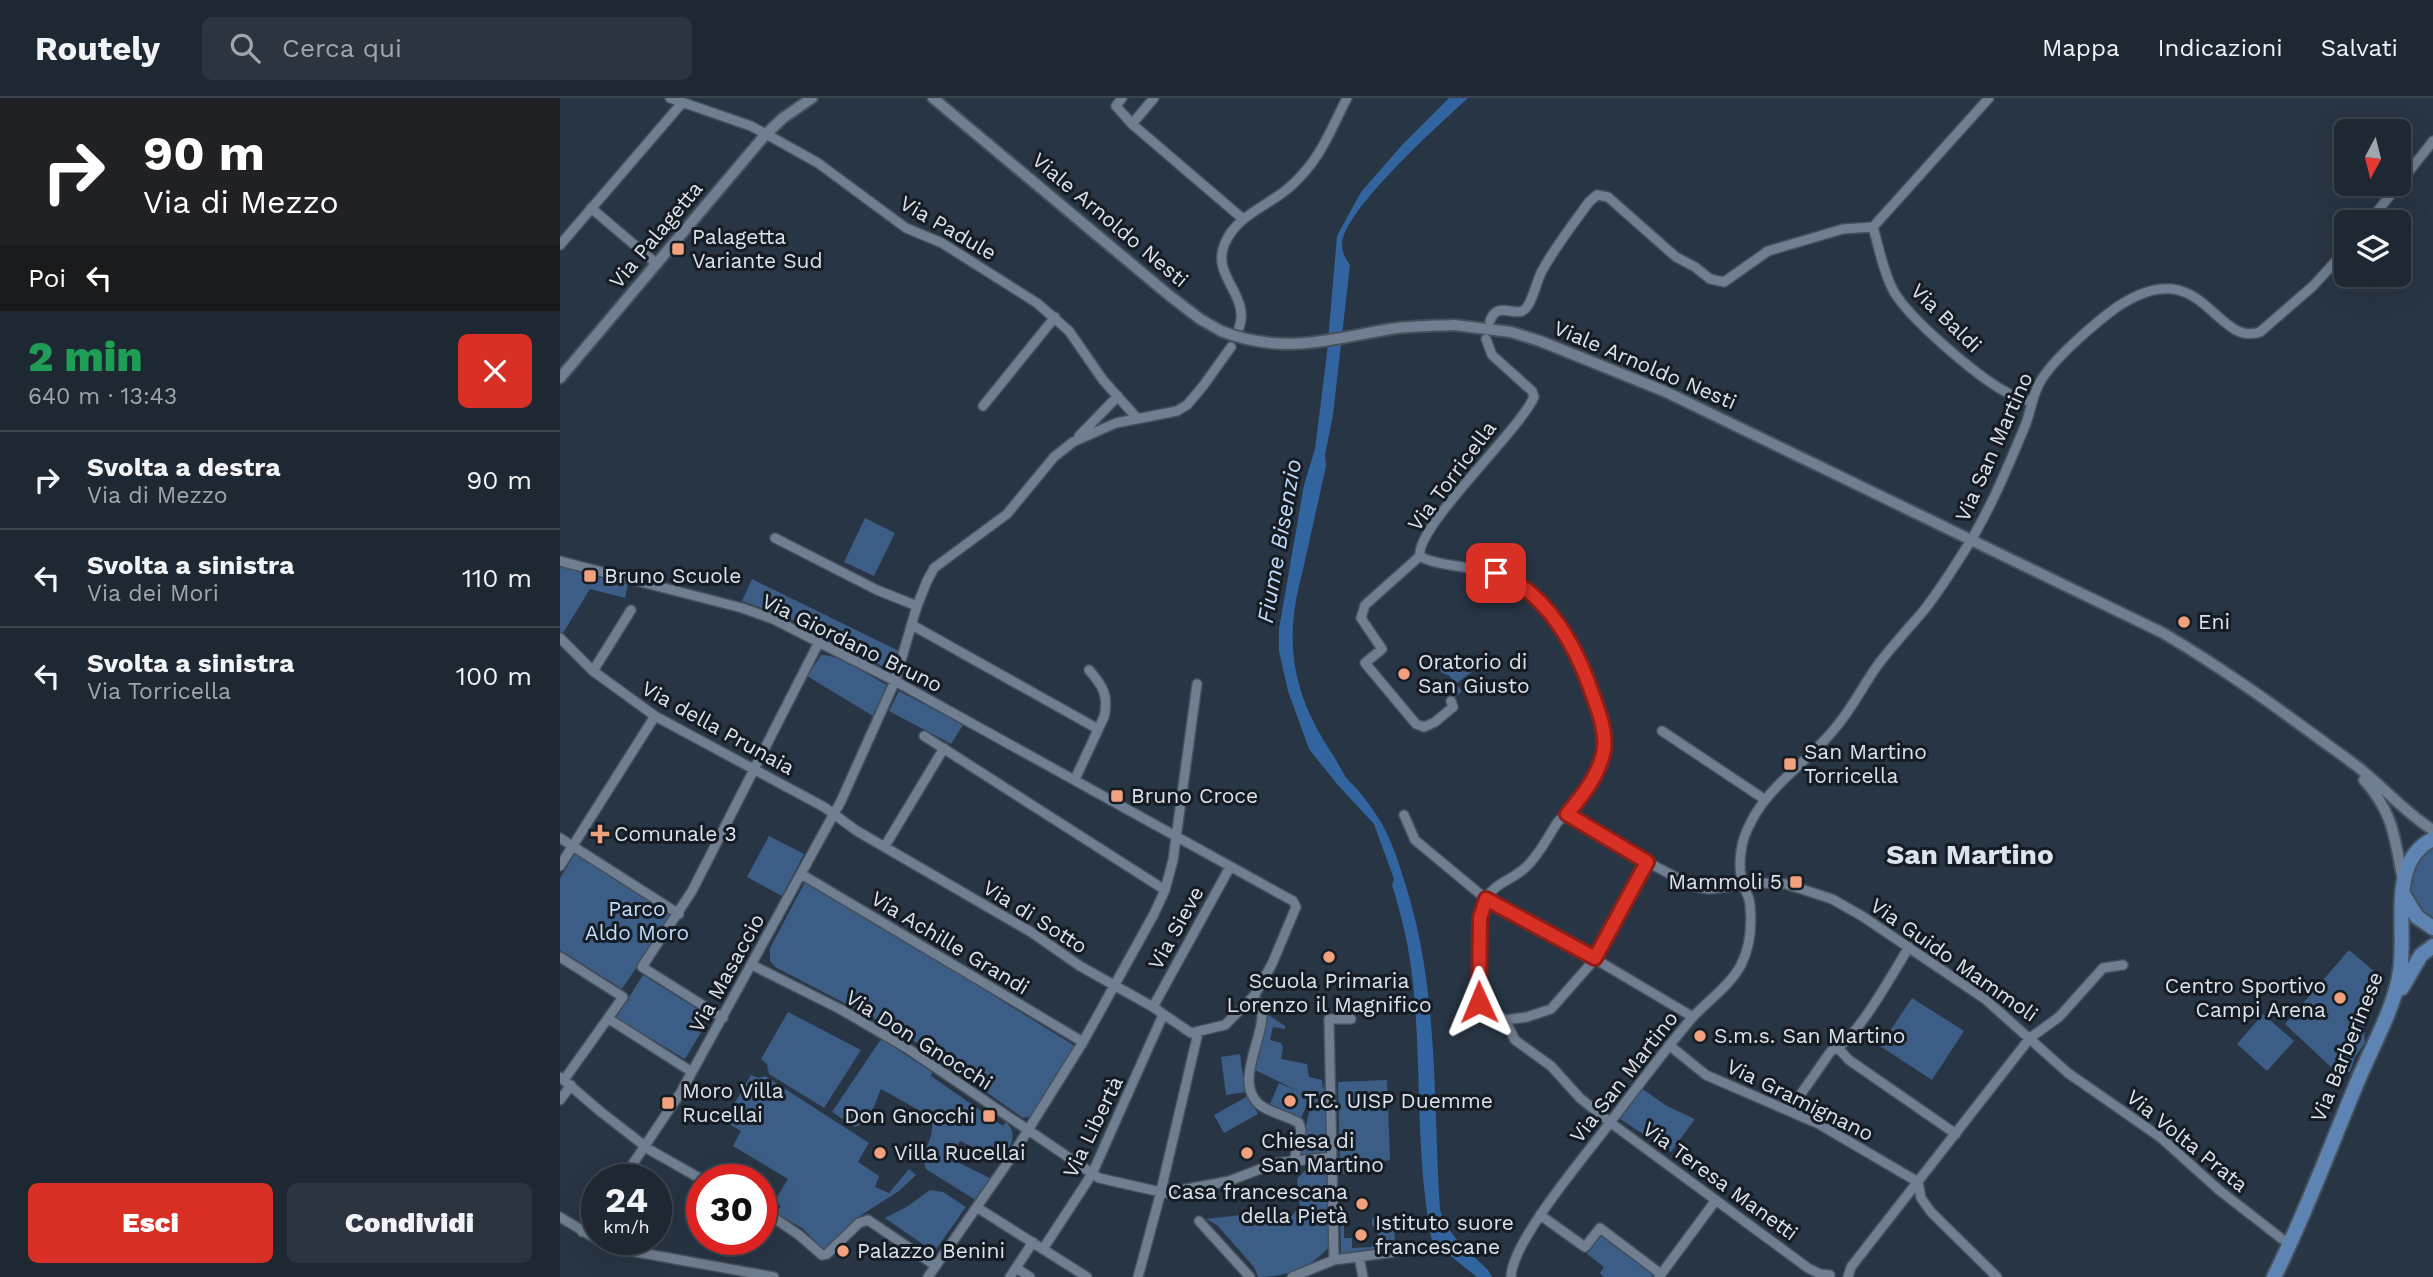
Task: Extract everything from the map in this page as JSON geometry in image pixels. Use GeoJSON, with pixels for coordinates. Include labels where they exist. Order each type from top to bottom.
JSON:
{"type":"FeatureCollection","features":[{"type":"Feature","properties":{"kind":"main road","name":"Via Barberinese"},"geometry":{"type":"LineString","coordinates":[[2274,1277],[2321,1172],[2398,983],[2403,888],[2411,857],[2417,849],[2433,839]]}},
{"type":"Feature","properties":{"kind":"main road"},"geometry":{"type":"LineString","coordinates":[[2403,888],[2417,917],[2433,928]]}},
{"type":"Feature","properties":{"kind":"main road","name":"Via Barberinese"},"geometry":{"type":"LineString","coordinates":[[2321,1172],[2330,1157],[2406,979],[2421,956],[2433,946]]}},
{"type":"Feature","properties":{"kind":"street","name":"Via Padule"},"geometry":{"type":"LineString","coordinates":[[670,98],[751,126],[766,134],[818,163],[899,223],[942,243],[994,275],[1055,317],[1136,417]]}},
{"type":"Feature","properties":{"kind":"street","name":"Via Palagetta"},"geometry":{"type":"LineString","coordinates":[[783,118],[797,98]]}},
{"type":"Feature","properties":{"kind":"street","name":"Via Palagetta"},"geometry":{"type":"LineString","coordinates":[[560,379],[766,134],[783,118],[812,98]]}},
{"type":"Feature","properties":{"kind":"street","name":"Viale Arnoldo Nesti"},"geometry":{"type":"LineString","coordinates":[[933,98],[1170,296],[1200,320],[1221,331],[1254,341],[1291,345],[1405,327],[1454,325],[1496,329],[1526,336],[1676,396],[2120,611],[2206,658],[2272,702],[2343,758],[2370,787],[2388,813],[2403,888]]}},
{"type":"Feature","properties":{"kind":"street"},"geometry":{"type":"LineString","coordinates":[[1122,98],[1116,106],[1132,124],[1243,219]]}},
{"type":"Feature","properties":{"kind":"street"},"geometry":{"type":"LineString","coordinates":[[1132,124],[1154,98]]}},
{"type":"Feature","properties":{"kind":"street"},"geometry":{"type":"LineString","coordinates":[[1239,328],[1242,309],[1225,275],[1222,251],[1227,237],[1253,210],[1280,195],[1308,169],[1326,145],[1347,98]]}},
{"type":"Feature","properties":{"kind":"street"},"geometry":{"type":"LineString","coordinates":[[1490,321],[1492,315],[1499,310],[1518,312],[1527,307],[1545,266],[1589,202],[1597,195],[1614,200],[1670,251],[1716,282],[1730,279],[1768,251],[1843,229],[1873,228],[1989,98]]}},
{"type":"Feature","properties":{"kind":"street"},"geometry":{"type":"LineString","coordinates":[[560,245],[682,103]]}},
{"type":"Feature","properties":{"kind":"street"},"geometry":{"type":"LineString","coordinates":[[2378,210],[2433,141]]}},
{"type":"Feature","properties":{"kind":"street"},"geometry":{"type":"LineString","coordinates":[[591,208],[657,264]]}},
{"type":"Feature","properties":{"kind":"street","name":"Via Baldi"},"geometry":{"type":"LineString","coordinates":[[1873,228],[1889,279],[1900,299],[1948,349],[1978,373],[2008,394],[2032,401]]}},
{"type":"Feature","properties":{"kind":"street","name":"Via San Martino"},"geometry":{"type":"LineString","coordinates":[[1511,1277],[1515,1258],[1540,1215],[1669,1045],[1725,986],[1743,960],[1751,931],[1748,897],[1742,885],[1744,838],[1764,799],[1836,728],[1878,665],[1927,606],[1971,539],[2021,434],[2041,379],[2095,325],[2132,299],[2156,289],[2182,290],[2200,299],[2238,332],[2250,335],[2260,332],[2290,307],[2334,262]]}},
{"type":"Feature","properties":{"kind":"street"},"geometry":{"type":"LineString","coordinates":[[983,407],[1055,317]]}},
{"type":"Feature","properties":{"kind":"street","name":"Via Torricella"},"geometry":{"type":"LineString","coordinates":[[1486,339],[1492,355],[1531,391],[1534,397],[1441,515],[1420,546],[1420,556],[1432,562],[1481,570],[1516,581],[1523,586],[1551,617],[1575,650],[1599,714],[1604,748],[1594,777],[1530,863],[1494,887],[1486,899]]}},
{"type":"Feature","properties":{"kind":"street"},"geometry":{"type":"LineString","coordinates":[[1073,442],[1136,417],[1177,411],[1187,405],[1231,347]]}},
{"type":"Feature","properties":{"kind":"street"},"geometry":{"type":"LineString","coordinates":[[1073,442],[1118,396]]}},
{"type":"Feature","properties":{"kind":"street","name":"Via Masaccio"},"geometry":{"type":"LineString","coordinates":[[634,1164],[723,1018],[841,801],[895,681],[917,607],[934,568],[1007,514],[1054,457],[1073,442]]}},
{"type":"Feature","properties":{"kind":"street"},"geometry":{"type":"LineString","coordinates":[[775,538],[877,590],[917,607]]}},
{"type":"Feature","properties":{"kind":"street"},"geometry":{"type":"LineString","coordinates":[[1420,556],[1365,605],[1362,618],[1382,649],[1365,663],[1416,723],[1424,727],[1435,722],[1453,707],[1451,701]]}},
{"type":"Feature","properties":{"kind":"street","name":"Via Giordano Bruno"},"geometry":{"type":"LineString","coordinates":[[560,561],[742,608],[773,619],[895,681],[1293,901],[1296,907],[1272,964],[1254,996]]}},
{"type":"Feature","properties":{"kind":"street"},"geometry":{"type":"LineString","coordinates":[[593,671],[631,610]]}},
{"type":"Feature","properties":{"kind":"street"},"geometry":{"type":"LineString","coordinates":[[912,625],[1098,729]]}},
{"type":"Feature","properties":{"kind":"street","name":"Via della Prunaia"},"geometry":{"type":"LineString","coordinates":[[560,638],[593,671],[655,716],[834,814]]}},
{"type":"Feature","properties":{"kind":"street"},"geometry":{"type":"LineString","coordinates":[[723,1018],[642,967],[678,914],[819,642]]}},
{"type":"Feature","properties":{"kind":"street"},"geometry":{"type":"LineString","coordinates":[[1075,779],[1104,717],[1106,697],[1102,685],[1089,670]]}},
{"type":"Feature","properties":{"kind":"street"},"geometry":{"type":"LineString","coordinates":[[928,1277],[1028,1132],[1115,986],[1165,890],[1173,860],[1197,684]]}},
{"type":"Feature","properties":{"kind":"street"},"geometry":{"type":"LineString","coordinates":[[560,866],[655,716]]}},
{"type":"Feature","properties":{"kind":"street"},"geometry":{"type":"LineString","coordinates":[[1662,731],[1764,799]]}},
{"type":"Feature","properties":{"kind":"street"},"geometry":{"type":"LineString","coordinates":[[924,736],[1165,890]]}},
{"type":"Feature","properties":{"kind":"street"},"geometry":{"type":"LineString","coordinates":[[885,846],[944,748]]}},
{"type":"Feature","properties":{"kind":"street","name":"Viale Arnoldo Nesti"},"geometry":{"type":"LineString","coordinates":[[2343,758],[2354,764],[2433,830]]}},
{"type":"Feature","properties":{"kind":"street"},"geometry":{"type":"LineString","coordinates":[[841,801],[845,816],[854,828]]}},
{"type":"Feature","properties":{"kind":"street","name":"Viale Arnoldo Nesti"},"geometry":{"type":"LineString","coordinates":[[2398,803],[2417,814],[2433,818]]}},
{"type":"Feature","properties":{"kind":"street","name":"Via di Sotto"},"geometry":{"type":"LineString","coordinates":[[834,814],[1031,932],[1080,966],[1153,1007],[1191,1033],[1198,1033]]}},
{"type":"Feature","properties":{"kind":"street"},"geometry":{"type":"LineString","coordinates":[[1567,814],[1647,862],[1698,887],[1709,889],[1742,885]]}},
{"type":"Feature","properties":{"kind":"street"},"geometry":{"type":"LineString","coordinates":[[1404,815],[1415,840],[1486,899],[1595,958],[1693,1017]]}},
{"type":"Feature","properties":{"kind":"street"},"geometry":{"type":"LineString","coordinates":[[560,838],[678,914]]}},
{"type":"Feature","properties":{"kind":"street"},"geometry":{"type":"LineString","coordinates":[[1505,1020],[1552,1009],[1595,958],[1647,862]]}},
{"type":"Feature","properties":{"kind":"street","name":"Via Sieve"},"geometry":{"type":"LineString","coordinates":[[1153,1007],[1230,867]]}},
{"type":"Feature","properties":{"kind":"street","name":"Via Achille Grandi"},"geometry":{"type":"LineString","coordinates":[[800,874],[1083,1042]]}},
{"type":"Feature","properties":{"kind":"street"},"geometry":{"type":"LineString","coordinates":[[1748,897],[1755,883]]}},
{"type":"Feature","properties":{"kind":"street","name":"Via Guido Mammoli"},"geometry":{"type":"LineString","coordinates":[[1742,885],[1786,884],[1824,896],[1862,916],[1985,999],[2030,1038],[2059,1017],[2103,968],[2123,965]]}},
{"type":"Feature","properties":{"kind":"street","name":"Via Teresa Manetti"},"geometry":{"type":"LineString","coordinates":[[1486,899],[1480,918],[1478,995],[1483,1005],[1505,1020],[1515,1040],[1551,1066],[1580,1098],[1611,1123],[1808,1268],[1832,1276]]}},
{"type":"Feature","properties":{"kind":"street"},"geometry":{"type":"LineString","coordinates":[[1789,1111],[1831,1051],[1839,1049],[1860,1025],[1909,947]]}},
{"type":"Feature","properties":{"kind":"street"},"geometry":{"type":"LineString","coordinates":[[560,957],[623,997],[565,1080],[560,1100]]}},
{"type":"Feature","properties":{"kind":"street","name":"Via Don Gnocchi"},"geometry":{"type":"LineString","coordinates":[[752,965],[891,1038],[1099,1178],[1161,1193]]}},
{"type":"Feature","properties":{"kind":"street"},"geometry":{"type":"LineString","coordinates":[[1138,1277],[1161,1193],[1198,1033],[1229,1023],[1254,996],[1262,1016],[1249,1065],[1253,1094],[1261,1105],[1299,1124],[1301,1131],[1294,1160]]}},
{"type":"Feature","properties":{"kind":"street","name":"Via Libertà"},"geometry":{"type":"LineString","coordinates":[[1044,1249],[1093,1174],[1163,1015]]}},
{"type":"Feature","properties":{"kind":"street"},"geometry":{"type":"LineString","coordinates":[[1334,1259],[1329,1019],[1351,1018]]}},
{"type":"Feature","properties":{"kind":"street"},"geometry":{"type":"LineString","coordinates":[[609,1019],[692,1072]]}},
{"type":"Feature","properties":{"kind":"street"},"geometry":{"type":"LineString","coordinates":[[1832,1276],[1849,1272],[2030,1038]]}},
{"type":"Feature","properties":{"kind":"street","name":"Via Volta Prata"},"geometry":{"type":"LineString","coordinates":[[2030,1038],[2068,1073],[2161,1137],[2219,1189],[2291,1243]]}},
{"type":"Feature","properties":{"kind":"street","name":"Via Gramignano"},"geometry":{"type":"LineString","coordinates":[[1669,1045],[1706,1074],[1819,1124],[1918,1182]]}},
{"type":"Feature","properties":{"kind":"street"},"geometry":{"type":"LineString","coordinates":[[1839,1049],[1849,1060],[1956,1134]]}},
{"type":"Feature","properties":{"kind":"street"},"geometry":{"type":"LineString","coordinates":[[565,1080],[589,1103],[646,1147],[686,1170]]}},
{"type":"Feature","properties":{"kind":"street"},"geometry":{"type":"LineString","coordinates":[[1161,1193],[1229,1181],[1271,1165],[1294,1160],[1332,1157]]}},
{"type":"Feature","properties":{"kind":"street"},"geometry":{"type":"LineString","coordinates":[[1918,1182],[1922,1198],[1931,1212],[1997,1277]]}},
{"type":"Feature","properties":{"kind":"street"},"geometry":{"type":"LineString","coordinates":[[1540,1215],[1585,1248],[1600,1228],[1660,1275],[1716,1200]]}},
{"type":"Feature","properties":{"kind":"street"},"geometry":{"type":"LineString","coordinates":[[978,1208],[1044,1249],[1076,1274],[1087,1277]]}},
{"type":"Feature","properties":{"kind":"street"},"geometry":{"type":"LineString","coordinates":[[560,1217],[581,1231]]}},
{"type":"Feature","properties":{"kind":"street"},"geometry":{"type":"LineString","coordinates":[[777,1220],[800,1235],[822,1255],[827,1254],[859,1223],[868,1220],[936,1266]]}},
{"type":"Feature","properties":{"kind":"street"},"geometry":{"type":"LineString","coordinates":[[1199,1221],[1250,1277]]}},
{"type":"Feature","properties":{"kind":"street"},"geometry":{"type":"LineString","coordinates":[[1010,1277],[1033,1242]]}},
{"type":"Feature","properties":{"kind":"street"},"geometry":{"type":"LineString","coordinates":[[1292,1277],[1334,1259],[1395,1252]]}},
{"type":"Feature","properties":{"kind":"street"},"geometry":{"type":"LineString","coordinates":[[650,1255],[774,1277]]}},
{"type":"Feature","properties":{"kind":"street"},"geometry":{"type":"LineString","coordinates":[[1359,1257],[1363,1277]]}},
{"type":"Feature","properties":{"kind":"street"},"geometry":{"type":"LineString","coordinates":[[1016,1268],[1030,1277]]}},
{"type":"Feature","properties":{"kind":"street","name":"Via Teresa Manetti"},"geometry":{"type":"LineString","coordinates":[[1808,1268],[1816,1277]]}},
{"type":"Feature","properties":{"kind":"green space"},"geometry":{"type":"Polygon","coordinates":[[[865,518],[895,533],[874,576],[844,562],[865,518]]]}},
{"type":"Feature","properties":{"kind":"green space"},"geometry":{"type":"Polygon","coordinates":[[[560,561],[629,579],[625,598],[590,589],[560,638],[560,561]]]}},
{"type":"Feature","properties":{"kind":"green space"},"geometry":{"type":"Polygon","coordinates":[[[752,579],[899,651],[892,671],[786,617],[742,601],[752,579]]]}},
{"type":"Feature","properties":{"kind":"green space"},"geometry":{"type":"Polygon","coordinates":[[[821,655],[845,662],[887,685],[873,716],[807,676],[821,655]]]}},
{"type":"Feature","properties":{"kind":"green space"},"geometry":{"type":"Polygon","coordinates":[[[1475,655],[1482,664],[1456,684],[1462,691],[1453,699],[1448,689],[1452,683],[1450,676],[1442,673],[1436,664],[1447,658],[1453,666],[1475,655]]]}},
{"type":"Feature","properties":{"kind":"green space"},"geometry":{"type":"Polygon","coordinates":[[[899,691],[963,725],[951,744],[889,711],[899,691]]]}},
{"type":"Feature","properties":{"kind":"green space"},"geometry":{"type":"Polygon","coordinates":[[[769,836],[804,854],[782,896],[747,877],[769,836]]]}},
{"type":"Feature","properties":{"kind":"green space"},"geometry":{"type":"Polygon","coordinates":[[[2433,845],[2433,921],[2415,902],[2409,883],[2415,864],[2433,845]]]}},
{"type":"Feature","properties":{"kind":"green space","name":"Parco Aldo Moro"},"geometry":{"type":"Polygon","coordinates":[[[577,851],[674,912],[622,989],[560,950],[560,878],[577,851]]]}},
{"type":"Feature","properties":{"kind":"green space"},"geometry":{"type":"Polygon","coordinates":[[[806,880],[1075,1046],[1033,1116],[1023,1118],[904,1034],[775,967],[770,961],[770,948],[806,880]]]}},
{"type":"Feature","properties":{"kind":"green space","name":"Centro Sportivo Campi Arena"},"geometry":{"type":"Polygon","coordinates":[[[2349,950],[2381,977],[2363,1019],[2365,1043],[2355,1057],[2350,1072],[2334,1070],[2285,1024],[2349,950]]]}},
{"type":"Feature","properties":{"kind":"green space"},"geometry":{"type":"Polygon","coordinates":[[[643,975],[710,1017],[685,1059],[616,1018],[643,975]]]}},
{"type":"Feature","properties":{"kind":"green space"},"geometry":{"type":"Polygon","coordinates":[[[1912,998],[1964,1031],[1932,1080],[1880,1046],[1912,998]]]}},
{"type":"Feature","properties":{"kind":"green space"},"geometry":{"type":"Polygon","coordinates":[[[788,1012],[861,1050],[824,1108],[769,1074],[767,1064],[761,1059],[788,1012]]]}},
{"type":"Feature","properties":{"kind":"green space"},"geometry":{"type":"Polygon","coordinates":[[[1267,1014],[1285,1026],[1285,1029],[1273,1027],[1270,1040],[1281,1043],[1281,1059],[1307,1064],[1309,1077],[1322,1080],[1323,1088],[1326,1085],[1327,1153],[1299,1155],[1311,1104],[1308,1102],[1301,1118],[1270,1104],[1279,1083],[1300,1092],[1253,1069],[1267,1014]]]}},
{"type":"Feature","properties":{"kind":"green space"},"geometry":{"type":"Polygon","coordinates":[[[2263,1014],[2294,1041],[2267,1071],[2237,1044],[2263,1014]]]}},
{"type":"Feature","properties":{"kind":"green space"},"geometry":{"type":"Polygon","coordinates":[[[881,1039],[932,1072],[931,1076],[1003,1126],[1006,1122],[1010,1127],[1012,1141],[1002,1160],[960,1141],[951,1159],[990,1178],[977,1201],[926,1169],[922,1156],[932,1132],[931,1117],[881,1089],[872,1111],[860,1125],[855,1127],[832,1112],[881,1039]]]}},
{"type":"Feature","properties":{"kind":"green space"},"geometry":{"type":"Polygon","coordinates":[[[1240,1054],[1245,1092],[1226,1095],[1221,1057],[1240,1054]]]}},
{"type":"Feature","properties":{"kind":"green space"},"geometry":{"type":"Polygon","coordinates":[[[751,1075],[759,1078],[765,1076],[869,1143],[858,1162],[879,1176],[875,1187],[889,1193],[909,1169],[916,1175],[899,1191],[855,1219],[829,1248],[822,1248],[802,1228],[777,1214],[781,1206],[777,1204],[777,1197],[788,1179],[777,1172],[777,1164],[763,1164],[733,1146],[741,1131],[724,1121],[751,1075]]]}},
{"type":"Feature","properties":{"kind":"green space"},"geometry":{"type":"Polygon","coordinates":[[[1387,1080],[1390,1160],[1384,1161],[1382,1173],[1340,1174],[1338,1082],[1387,1080]]]}},
{"type":"Feature","properties":{"kind":"green space"},"geometry":{"type":"Polygon","coordinates":[[[1641,1088],[1667,1106],[1695,1119],[1671,1152],[1620,1119],[1641,1088]]]}},
{"type":"Feature","properties":{"kind":"green space"},"geometry":{"type":"Polygon","coordinates":[[[1248,1096],[1258,1114],[1224,1133],[1214,1115],[1248,1096]]]}},
{"type":"Feature","properties":{"kind":"green space"},"geometry":{"type":"Polygon","coordinates":[[[1311,1164],[1326,1164],[1330,1246],[1315,1260],[1297,1270],[1258,1277],[1254,1267],[1217,1225],[1206,1219],[1250,1214],[1251,1223],[1288,1220],[1300,1206],[1297,1179],[1311,1164]]]}},
{"type":"Feature","properties":{"kind":"green space"},"geometry":{"type":"Polygon","coordinates":[[[930,1190],[943,1192],[966,1207],[934,1252],[885,1218],[930,1190]]]}},
{"type":"Feature","properties":{"kind":"green space"},"geometry":{"type":"Polygon","coordinates":[[[1344,1211],[1344,1238],[1352,1238],[1352,1248],[1372,1247],[1372,1244],[1383,1243],[1383,1238],[1378,1238],[1378,1226],[1372,1226],[1372,1218],[1394,1217],[1395,1245],[1341,1254],[1340,1212],[1344,1211]]]}},
{"type":"Feature","properties":{"kind":"green space"},"geometry":{"type":"Polygon","coordinates":[[[1601,1236],[1653,1275],[1652,1277],[1604,1277],[1600,1273],[1604,1267],[1587,1254],[1601,1236]]]}},
{"type":"Feature","properties":{"kind":"shaded area","name":"Fiume Bisenzio"},"geometry":{"type":"Polygon","coordinates":[[[1449,98],[1468,98],[1395,168],[1358,211],[1346,230],[1342,245],[1350,265],[1333,415],[1325,455],[1326,466],[1296,599],[1293,646],[1301,690],[1319,733],[1345,776],[1367,801],[1382,824],[1403,876],[1416,923],[1429,1004],[1440,1210],[1454,1236],[1492,1277],[1477,1277],[1432,1241],[1423,1177],[1413,984],[1405,934],[1392,885],[1394,879],[1374,824],[1309,749],[1288,691],[1279,651],[1279,629],[1304,485],[1315,449],[1337,236],[1361,192],[1403,144],[1449,98]]]}},
{"type":"Feature","properties":{"kind":"place","name":"Palagetta Variante Sud"},"geometry":{"type":"Point","coordinates":[678,249]}},
{"type":"Feature","properties":{"kind":"place","name":"Bruno Scuole"},"geometry":{"type":"Point","coordinates":[590,576]}},
{"type":"Feature","properties":{"kind":"place","name":"Eni"},"geometry":{"type":"Point","coordinates":[2184,622]}},
{"type":"Feature","properties":{"kind":"place","name":"Oratorio di San Giusto"},"geometry":{"type":"Point","coordinates":[1404,674]}},
{"type":"Feature","properties":{"kind":"place","name":"San Martino Torricella"},"geometry":{"type":"Point","coordinates":[1790,764]}},
{"type":"Feature","properties":{"kind":"place","name":"Bruno Croce"},"geometry":{"type":"Point","coordinates":[1117,796]}},
{"type":"Feature","properties":{"kind":"place","name":"Comunale 3"},"geometry":{"type":"Point","coordinates":[600,834]}},
{"type":"Feature","properties":{"kind":"place","name":"Mammoli 5"},"geometry":{"type":"Point","coordinates":[1796,882]}},
{"type":"Feature","properties":{"kind":"place","name":"Scuola Primaria Lorenzo il Magnifico"},"geometry":{"type":"Point","coordinates":[1329,957]}},
{"type":"Feature","properties":{"kind":"place","name":"Centro Sportivo Campi Arena"},"geometry":{"type":"Point","coordinates":[2340,998]}},
{"type":"Feature","properties":{"kind":"place","name":"S.m.s. San Martino"},"geometry":{"type":"Point","coordinates":[1700,1036]}},
{"type":"Feature","properties":{"kind":"place","name":"T.C. UISP Duemme"},"geometry":{"type":"Point","coordinates":[1290,1101]}},
{"type":"Feature","properties":{"kind":"place","name":"Moro Villa Rucellai"},"geometry":{"type":"Point","coordinates":[668,1103]}},
{"type":"Feature","properties":{"kind":"place","name":"Don Gnocchi"},"geometry":{"type":"Point","coordinates":[989,1116]}},
{"type":"Feature","properties":{"kind":"place","name":"Villa Rucellai"},"geometry":{"type":"Point","coordinates":[880,1153]}},
{"type":"Feature","properties":{"kind":"place","name":"Chiesa di San Martino"},"geometry":{"type":"Point","coordinates":[1247,1153]}},
{"type":"Feature","properties":{"kind":"place","name":"Casa francescana della Pietà"},"geometry":{"type":"Point","coordinates":[1362,1204]}},
{"type":"Feature","properties":{"kind":"place","name":"Istituto suore francescane"},"geometry":{"type":"Point","coordinates":[1361,1235]}},
{"type":"Feature","properties":{"kind":"place","name":"Palazzo Benini"},"geometry":{"type":"Point","coordinates":[843,1251]}},
{"type":"Feature","properties":{"kind":"district","name":"San Martino"},"geometry":{"type":"Point","coordinates":[1970,854]}},
{"type":"Feature","properties":{"kind":"route"},"geometry":{"type":"LineString","coordinates":[[1479,1002],[1480,918],[1486,899],[1595,958],[1647,862],[1567,814],[1585,793],[1602,757],[1604,739],[1599,714],[1583,667],[1567,636],[1523,586],[1496,573]]}}]}
